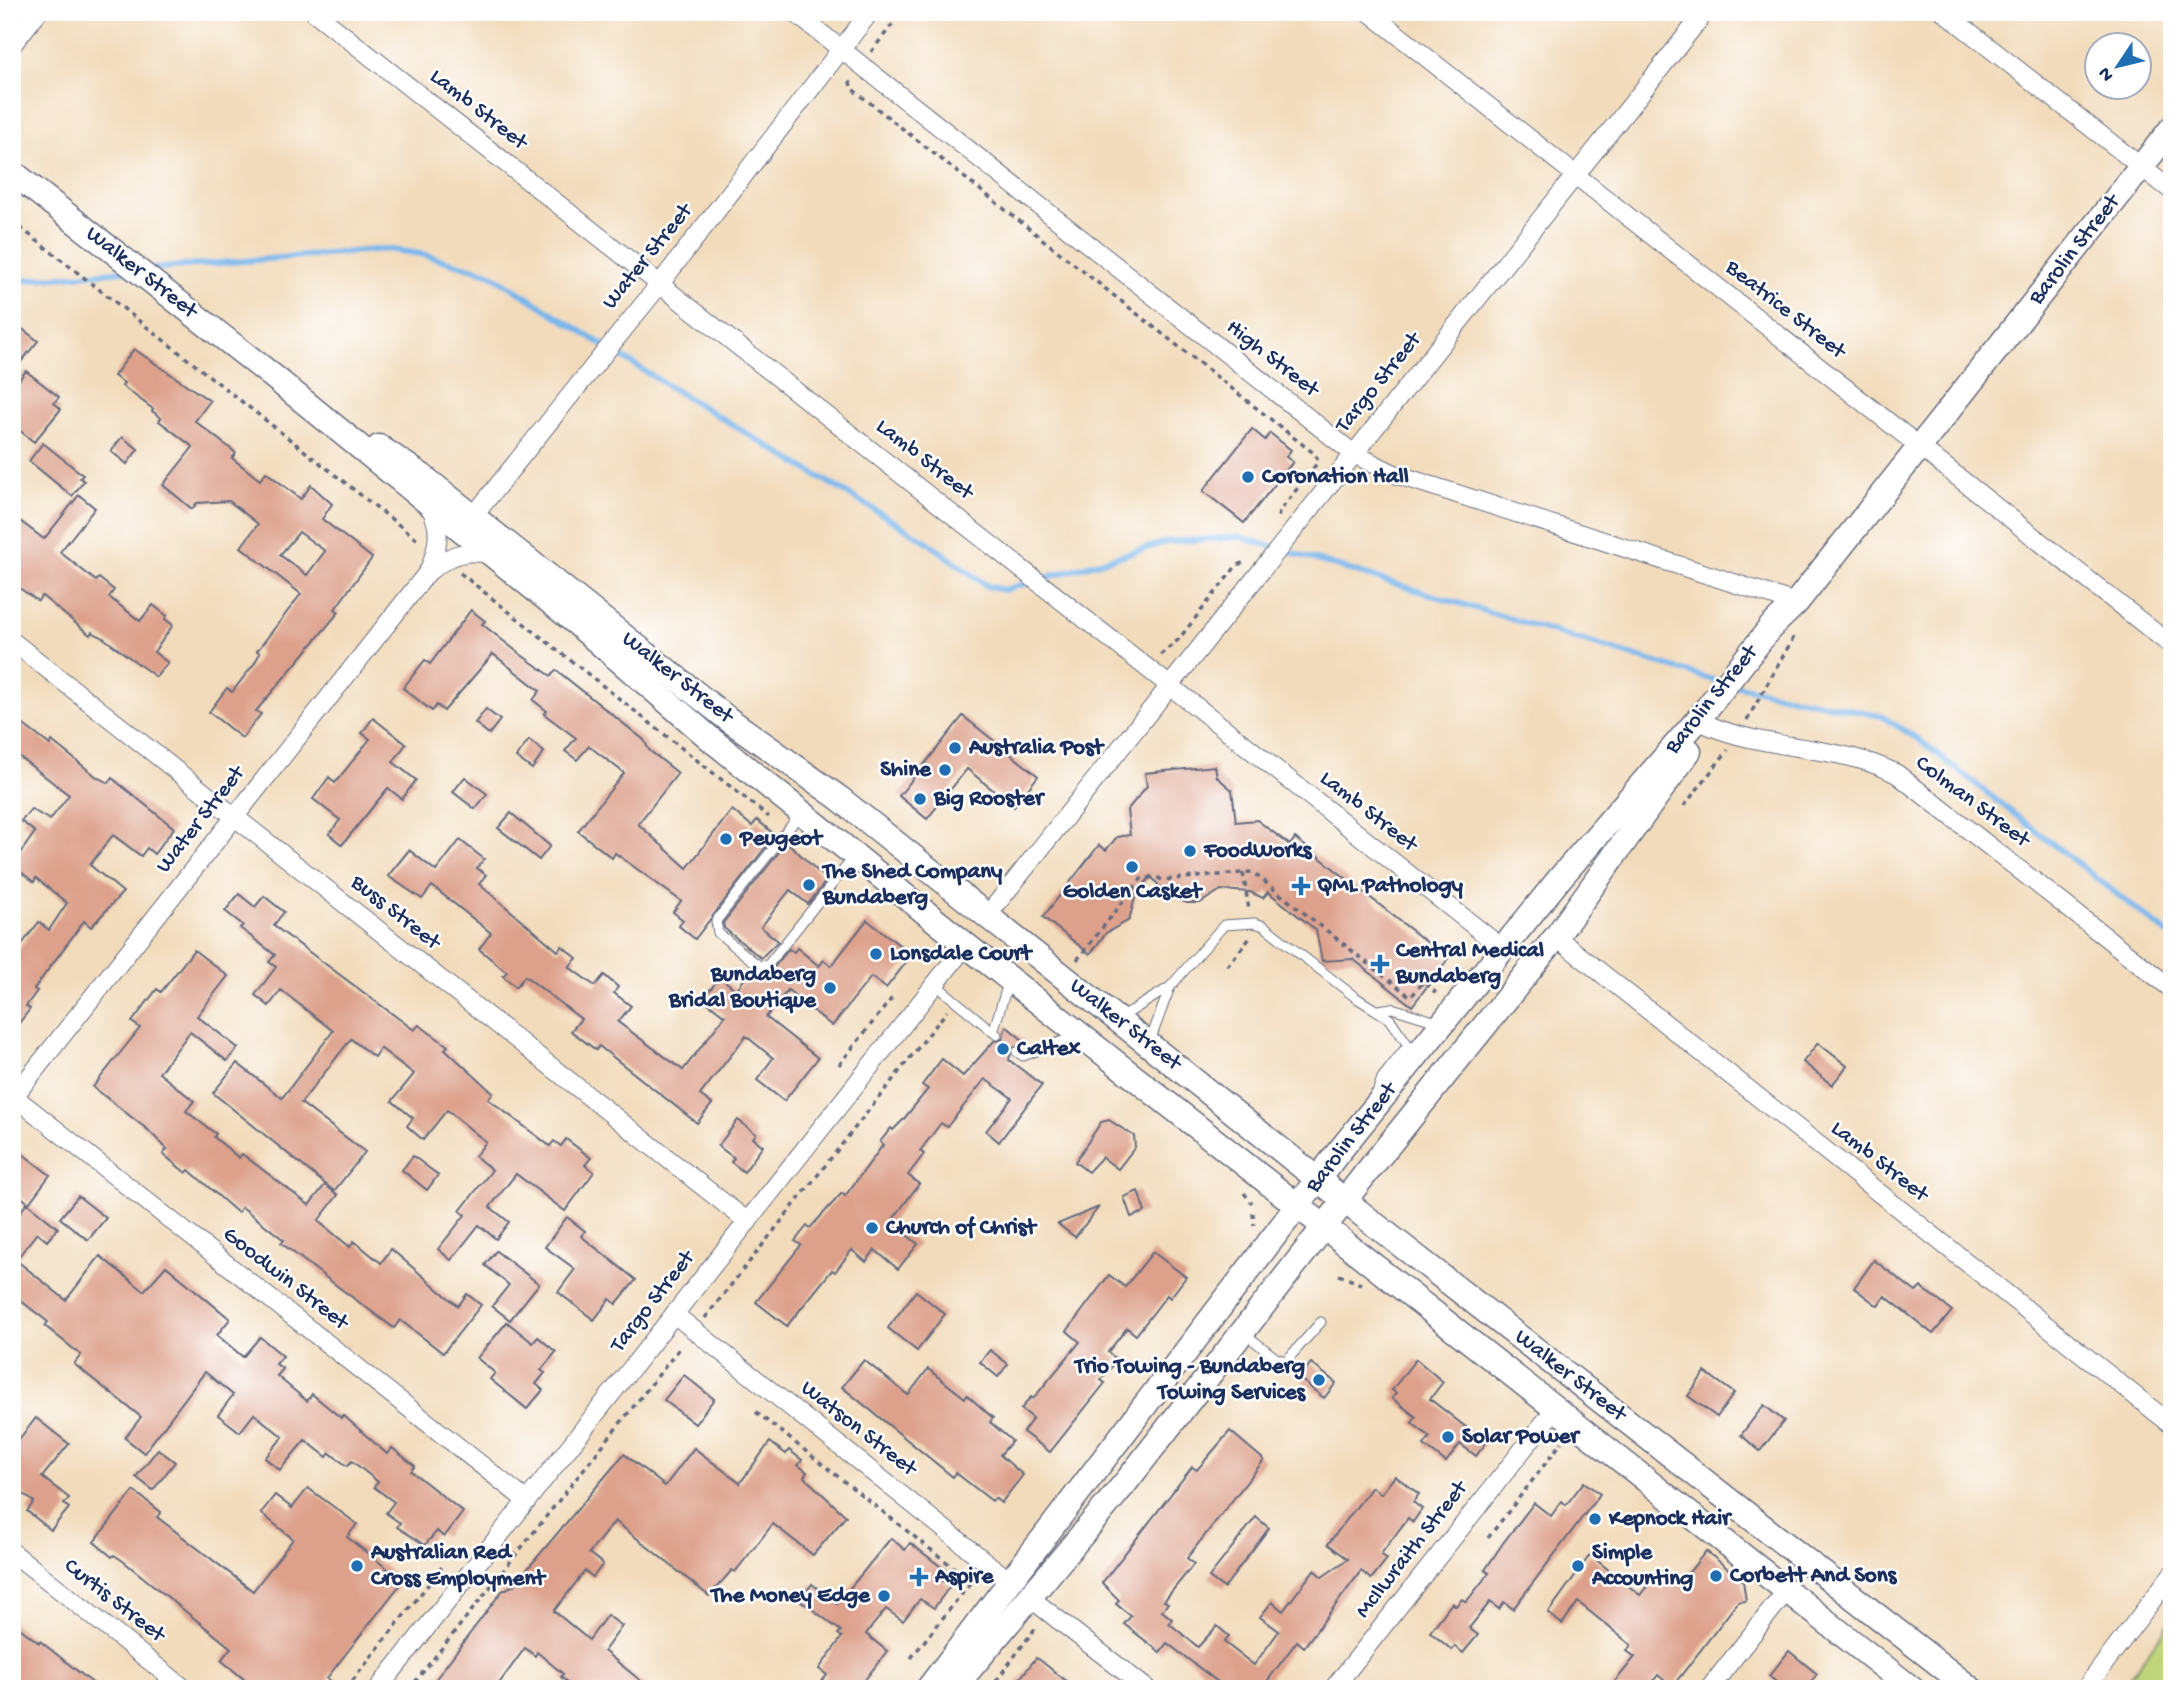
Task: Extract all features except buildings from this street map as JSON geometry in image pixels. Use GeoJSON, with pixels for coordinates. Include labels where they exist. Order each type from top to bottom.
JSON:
{"type":"FeatureCollection","features":[{"type":"Feature","properties":{"kind":"main road","name":"Barolin Street"},"geometry":{"type":"LineString","coordinates":[[953,1689],[1020,1590],[1318,1179],[1502,948],[1720,700],[1750,677],[1780,634],[1796,603],[2172,128]]}},
{"type":"Feature","properties":{"kind":"main road","name":"Walker Street"},"geometry":{"type":"LineString","coordinates":[[12,172],[170,294],[427,504],[467,524],[875,828],[1345,1201],[1971,1689]]}},
{"type":"Feature","properties":{"kind":"main road","name":"Walker Street"},"geometry":{"type":"LineString","coordinates":[[270,374],[422,476],[492,555],[794,822],[855,854],[966,945],[1912,1689]]}},
{"type":"Feature","properties":{"kind":"main road","name":"Barolin Street"},"geometry":{"type":"LineString","coordinates":[[928,1689],[1126,1482],[1345,1201],[1556,937],[1708,725],[1720,700]]}},
{"type":"Feature","properties":{"kind":"main road"},"geometry":{"type":"LineString","coordinates":[[875,828],[901,868],[958,916],[965,929],[966,945]]}},
{"type":"Feature","properties":{"kind":"main road"},"geometry":{"type":"LineString","coordinates":[[1502,948],[1516,948],[1546,928],[1593,867],[1617,849]]}},
{"type":"Feature","properties":{"kind":"main road"},"geometry":{"type":"LineString","coordinates":[[987,916],[989,931],[996,945],[1055,993],[1087,1039]]}},
{"type":"Feature","properties":{"kind":"street"},"geometry":{"type":"LineString","coordinates":[[12,45],[38,12]]}},
{"type":"Feature","properties":{"kind":"street","name":"Lamb Street"},"geometry":{"type":"LineString","coordinates":[[314,12],[1063,599],[1502,948]]}},
{"type":"Feature","properties":{"kind":"street","name":"High Street"},"geometry":{"type":"LineString","coordinates":[[794,12],[1354,454],[1392,473],[1796,603]]}},
{"type":"Feature","properties":{"kind":"street","name":"Water Street"},"geometry":{"type":"LineString","coordinates":[[467,524],[659,285],[870,12]]}},
{"type":"Feature","properties":{"kind":"street","name":"Beatrice Street"},"geometry":{"type":"LineString","coordinates":[[1369,12],[2172,646]]}},
{"type":"Feature","properties":{"kind":"street","name":"Targo Street"},"geometry":{"type":"LineString","coordinates":[[987,916],[1271,562],[1285,532],[1354,454],[1705,12]]}},
{"type":"Feature","properties":{"kind":"street"},"geometry":{"type":"LineString","coordinates":[[1944,12],[2172,191]]}},
{"type":"Feature","properties":{"kind":"street","name":"Water Street"},"geometry":{"type":"LineString","coordinates":[[13,1097],[428,572],[436,554],[439,527],[427,504]]}},
{"type":"Feature","properties":{"kind":"street","name":"Water Street"},"geometry":{"type":"LineString","coordinates":[[428,572],[458,554],[480,552],[492,555]]}},
{"type":"Feature","properties":{"kind":"street","name":"Buss Street"},"geometry":{"type":"LineString","coordinates":[[12,641],[748,1222]]}},
{"type":"Feature","properties":{"kind":"street","name":"Colman Street"},"geometry":{"type":"LineString","coordinates":[[1708,725],[1737,737],[1862,760],[1897,774],[2172,989]]}},
{"type":"Feature","properties":{"kind":"street","name":"Lamb Street"},"geometry":{"type":"LineString","coordinates":[[1556,937],[2172,1425]]}},
{"type":"Feature","properties":{"kind":"street","name":"Targo Street"},"geometry":{"type":"LineString","coordinates":[[381,1688],[966,945]]}},
{"type":"Feature","properties":{"kind":"street","name":"Goodwin Street"},"geometry":{"type":"LineString","coordinates":[[13,1097],[527,1501]]}},
{"type":"Feature","properties":{"kind":"street","name":"Watson Street"},"geometry":{"type":"LineString","coordinates":[[674,1314],[1147,1689]]}},
{"type":"Feature","properties":{"kind":"street","name":"McIlwraith Street"},"geometry":{"type":"LineString","coordinates":[[1333,1689],[1555,1409]]}},
{"type":"Feature","properties":{"kind":"street","name":"Curtis Street"},"geometry":{"type":"LineString","coordinates":[[12,1552],[185,1689]]}},
{"type":"Feature","properties":{"kind":"street"},"geometry":{"type":"LineString","coordinates":[[2085,1689],[2172,1574]]}},
{"type":"Feature","properties":{"kind":"street"},"geometry":{"type":"LineString","coordinates":[[1709,1689],[1787,1590]]}},
{"type":"Feature","properties":{"kind":"lane"},"geometry":{"type":"LineString","coordinates":[[794,822],[714,924],[718,933],[761,967],[769,964],[855,854]]}},
{"type":"Feature","properties":{"kind":"lane"},"geometry":{"type":"LineString","coordinates":[[1118,1020],[1170,987],[1224,925],[1255,923],[1264,926],[1355,997],[1390,1019],[1408,1045],[1382,1078],[1369,1115]]}},
{"type":"Feature","properties":{"kind":"lane"},"geometry":{"type":"LineString","coordinates":[[935,984],[995,1034],[1010,979]]}},
{"type":"Feature","properties":{"kind":"lane"},"geometry":{"type":"LineString","coordinates":[[1149,1044],[1170,987]]}},
{"type":"Feature","properties":{"kind":"lane"},"geometry":{"type":"LineString","coordinates":[[1378,1010],[1392,1008],[1441,1023]]}},
{"type":"Feature","properties":{"kind":"lane"},"geometry":{"type":"LineString","coordinates":[[1017,1052],[1023,1056],[1087,1039]]}},
{"type":"Feature","properties":{"kind":"lane"},"geometry":{"type":"LineString","coordinates":[[1244,1333],[1276,1358],[1286,1361],[1321,1322]]}},
{"type":"Feature","properties":{"kind":"path"},"geometry":{"type":"LineString","coordinates":[[870,54],[902,12]]}},
{"type":"Feature","properties":{"kind":"path"},"geometry":{"type":"LineString","coordinates":[[850,81],[851,88],[1316,455],[1318,462],[1279,512],[1285,532]]}},
{"type":"Feature","properties":{"kind":"path"},"geometry":{"type":"LineString","coordinates":[[12,221],[425,545]]}},
{"type":"Feature","properties":{"kind":"path"},"geometry":{"type":"LineString","coordinates":[[1160,655],[1178,640],[1237,565],[1252,559]]}},
{"type":"Feature","properties":{"kind":"path"},"geometry":{"type":"LineString","coordinates":[[455,569],[794,822]]}},
{"type":"Feature","properties":{"kind":"path"},"geometry":{"type":"LineString","coordinates":[[1684,807],[1737,737],[1751,712],[1750,677],[1797,633]]}},
{"type":"Feature","properties":{"kind":"path"},"geometry":{"type":"LineString","coordinates":[[839,1065],[892,998]]}},
{"type":"Feature","properties":{"kind":"path"},"geometry":{"type":"LineString","coordinates":[[703,1320],[954,1001]]}},
{"type":"Feature","properties":{"kind":"path"},"geometry":{"type":"LineString","coordinates":[[423,1689],[415,1682],[679,1349]]}},
{"type":"Feature","properties":{"kind":"path"},"geometry":{"type":"LineString","coordinates":[[756,1412],[974,1580],[911,1658]]}},
{"type":"Feature","properties":{"kind":"path"},"geometry":{"type":"LineString","coordinates":[[1488,1538],[1562,1442]]}},
{"type":"Feature","properties":{"kind":"path"},"geometry":{"type":"LineString","coordinates":[[346,1689],[442,1567]]}},
{"type":"Feature","properties":{"kind":"path"},"geometry":{"type":"LineString","coordinates":[[990,1689],[1038,1624]]}},
{"type":"Feature","properties":{"kind":"green space"},"geometry":{"type":"Polygon","coordinates":[[[2172,1620],[2172,1689],[2121,1689],[2172,1620]]]}},
{"type":"Feature","properties":{"kind":"waterway"},"geometry":{"type":"LineString","coordinates":[[149,269],[386,249],[421,254],[489,273],[668,386],[928,542],[987,586],[1004,590],[1167,542],[1240,537],[1720,682]]}},
{"type":"Feature","properties":{"kind":"waterway"},"geometry":{"type":"LineString","coordinates":[[12,281],[124,271]]}},
{"type":"Feature","properties":{"kind":"waterway"},"geometry":{"type":"LineString","coordinates":[[1734,685],[1881,716],[1918,739],[2172,937]]}},
{"type":"Feature","properties":{"kind":"place","name":"Coronation Hall"},"geometry":{"type":"Point","coordinates":[1248,477]}},
{"type":"Feature","properties":{"kind":"place","name":"Australia Post"},"geometry":{"type":"Point","coordinates":[955,748]}},
{"type":"Feature","properties":{"kind":"place","name":"Shine"},"geometry":{"type":"Point","coordinates":[945,770]}},
{"type":"Feature","properties":{"kind":"place","name":"Big Rooster"},"geometry":{"type":"Point","coordinates":[920,799]}},
{"type":"Feature","properties":{"kind":"place","name":"Peugeot"},"geometry":{"type":"Point","coordinates":[726,839]}},
{"type":"Feature","properties":{"kind":"place","name":"FoodWorks"},"geometry":{"type":"Point","coordinates":[1190,851]}},
{"type":"Feature","properties":{"kind":"place","name":"Golden Casket"},"geometry":{"type":"Point","coordinates":[1132,867]}},
{"type":"Feature","properties":{"kind":"place","name":"The Shed Company Bundaberg"},"geometry":{"type":"Point","coordinates":[809,885]}},
{"type":"Feature","properties":{"kind":"place","name":"QML Pathology"},"geometry":{"type":"Point","coordinates":[1301,886]}},
{"type":"Feature","properties":{"kind":"place","name":"Lonsdale Court"},"geometry":{"type":"Point","coordinates":[876,954]}},
{"type":"Feature","properties":{"kind":"place","name":"Central Medical Bundaberg"},"geometry":{"type":"Point","coordinates":[1380,964]}},
{"type":"Feature","properties":{"kind":"place","name":"Bundaberg Bridal Boutique"},"geometry":{"type":"Point","coordinates":[830,988]}},
{"type":"Feature","properties":{"kind":"place","name":"Caltex"},"geometry":{"type":"Point","coordinates":[1003,1049]}},
{"type":"Feature","properties":{"kind":"place","name":"Church of Christ"},"geometry":{"type":"Point","coordinates":[872,1228]}},
{"type":"Feature","properties":{"kind":"place","name":"Trio Towing - Bundaberg Towing Services"},"geometry":{"type":"Point","coordinates":[1319,1380]}},
{"type":"Feature","properties":{"kind":"place","name":"Solar Power"},"geometry":{"type":"Point","coordinates":[1448,1437]}},
{"type":"Feature","properties":{"kind":"place","name":"Kepnock Hair"},"geometry":{"type":"Point","coordinates":[1595,1519]}},
{"type":"Feature","properties":{"kind":"place","name":"Australian Red Cross Employment"},"geometry":{"type":"Point","coordinates":[357,1566]}},
{"type":"Feature","properties":{"kind":"place","name":"Simple Accounting"},"geometry":{"type":"Point","coordinates":[1578,1566]}},
{"type":"Feature","properties":{"kind":"place","name":"Corbett And Sons"},"geometry":{"type":"Point","coordinates":[1716,1576]}},
{"type":"Feature","properties":{"kind":"place","name":"Aspire"},"geometry":{"type":"Point","coordinates":[919,1577]}},
{"type":"Feature","properties":{"kind":"place","name":"The Money Edge"},"geometry":{"type":"Point","coordinates":[884,1596]}}]}
